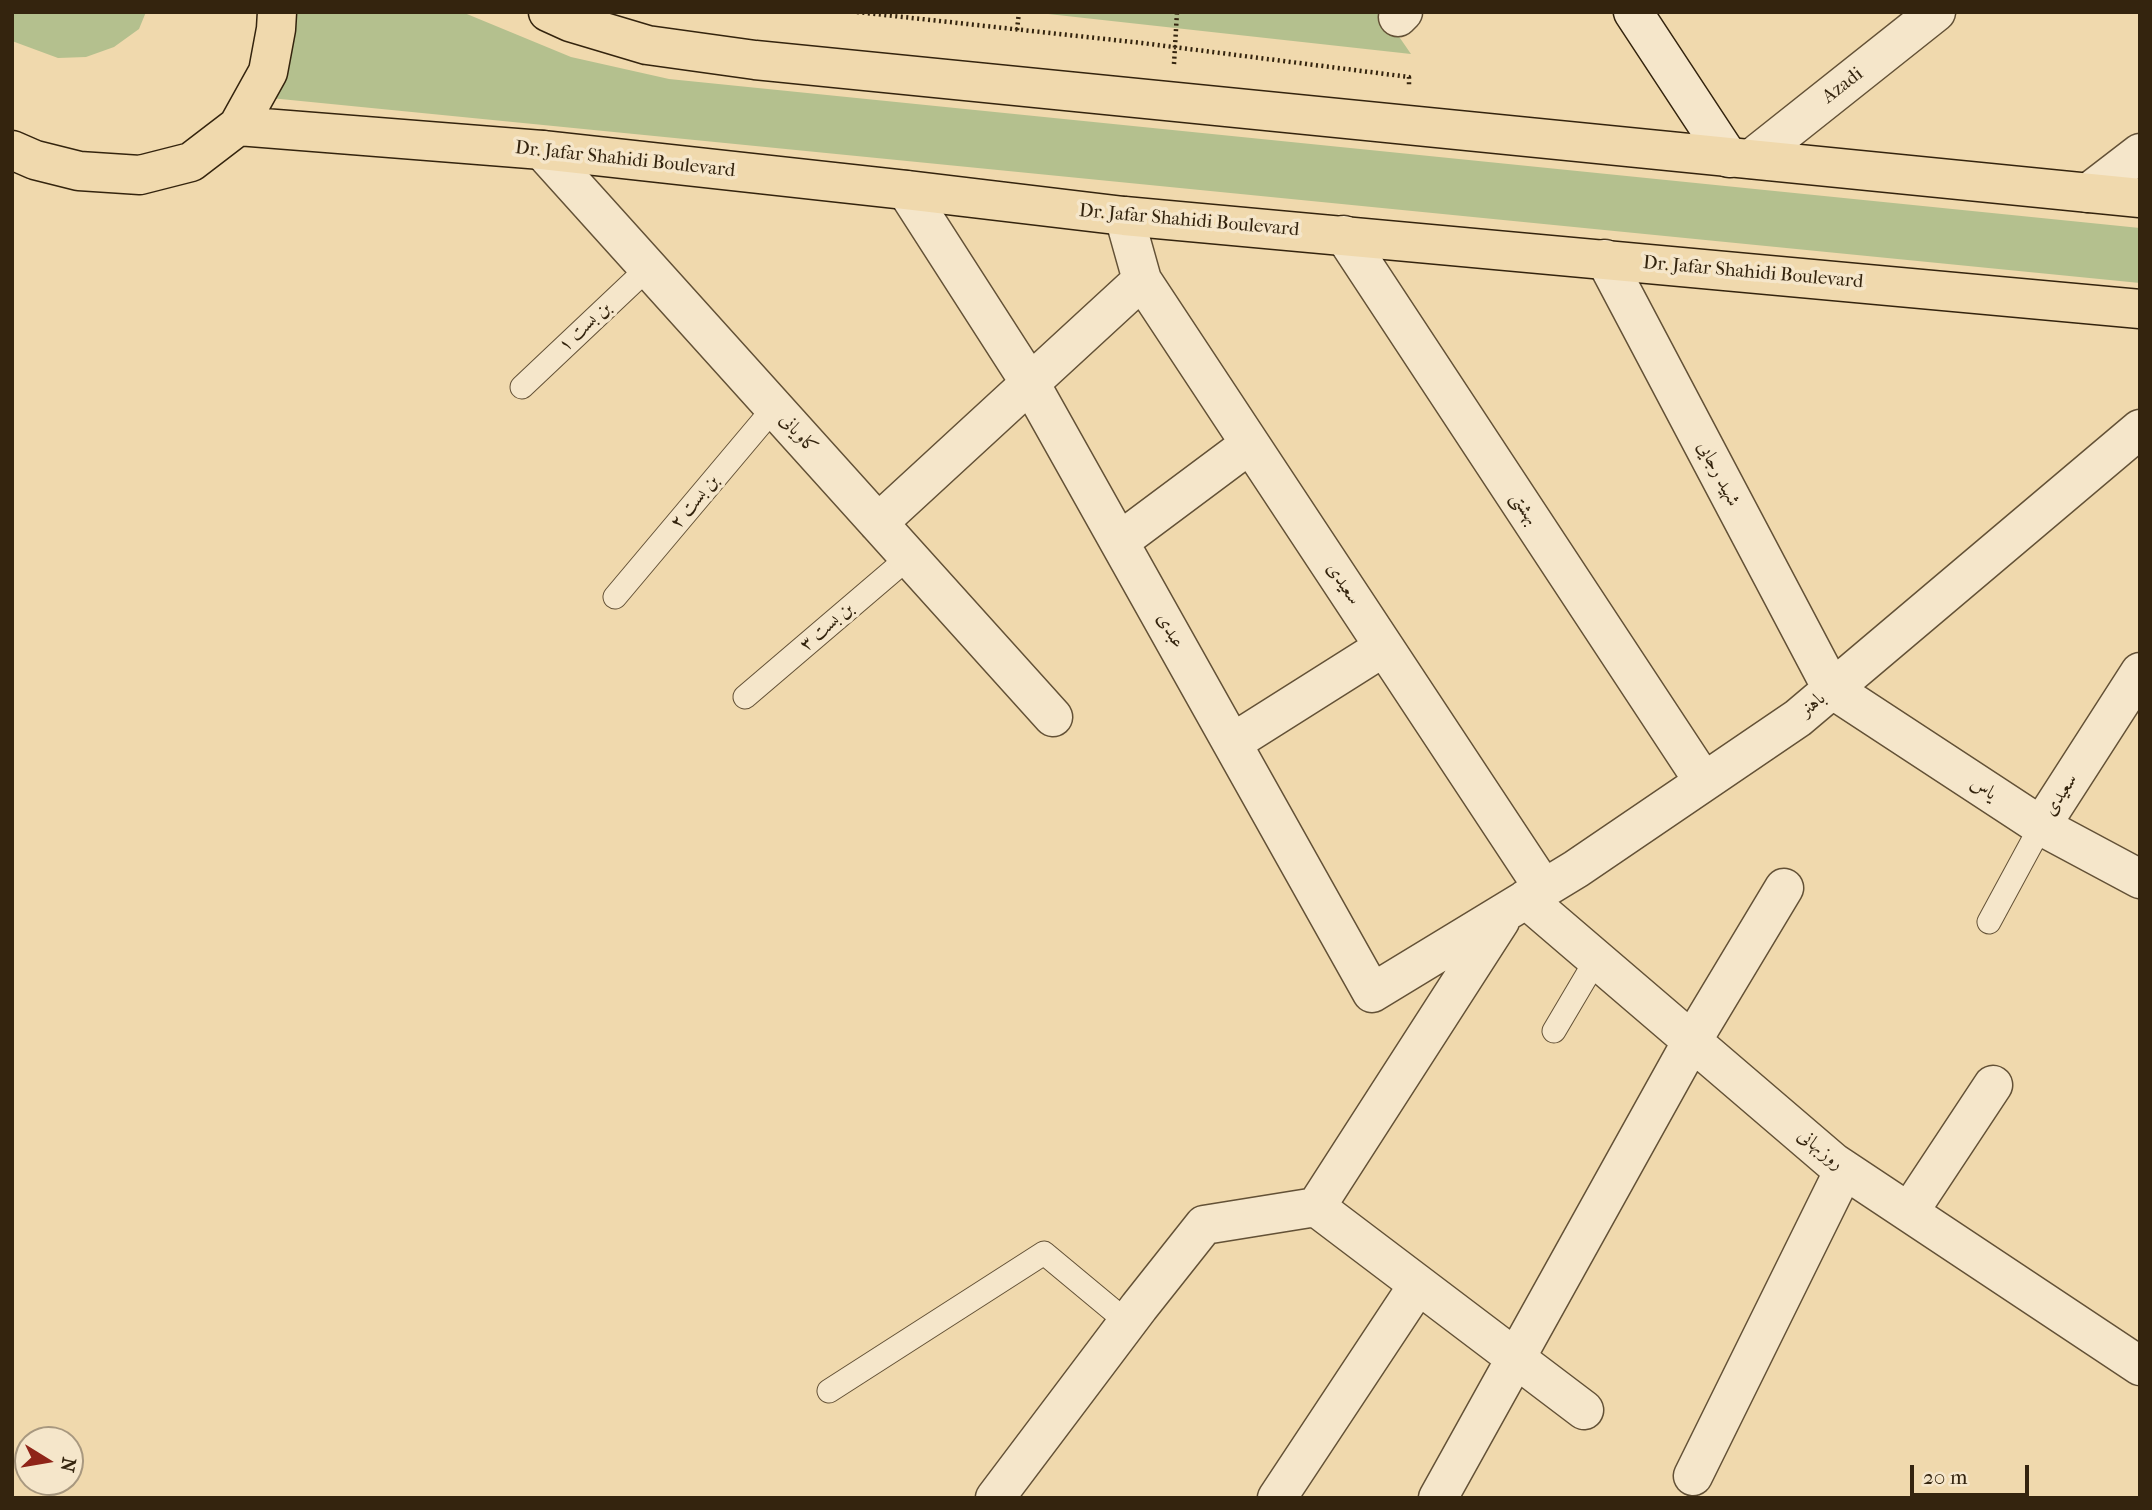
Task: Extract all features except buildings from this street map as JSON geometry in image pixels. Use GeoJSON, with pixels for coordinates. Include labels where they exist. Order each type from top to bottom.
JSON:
{"type":"FeatureCollection","features":[{"type":"Feature","properties":{"kind":"main road"},"geometry":{"type":"LineString","coordinates":[[12,150],[35,160],[79,171],[141,175],[191,162],[238,127],[268,72],[277,12]]}},
{"type":"Feature","properties":{"kind":"main road"},"geometry":{"type":"LineString","coordinates":[[548,12],[570,22],[647,45],[755,60],[2140,198]]}},
{"type":"Feature","properties":{"kind":"main road","name":"Dr. Jafar Shahidi Boulevard"},"geometry":{"type":"LineString","coordinates":[[238,127],[542,150],[1124,216],[2140,310]]}},
{"type":"Feature","properties":{"kind":"street"},"geometry":{"type":"LineString","coordinates":[[1633,12],[1740,158]]}},
{"type":"Feature","properties":{"kind":"street","name":"Azadi"},"geometry":{"type":"LineString","coordinates":[[1740,158],[1936,12]]}},
{"type":"Feature","properties":{"kind":"street","name":"کاویانی"},"geometry":{"type":"LineString","coordinates":[[542,150],[1053,717]]}},
{"type":"Feature","properties":{"kind":"street"},"geometry":{"type":"LineString","coordinates":[[2088,193],[2140,153]]}},
{"type":"Feature","properties":{"kind":"street","name":"عبدی"},"geometry":{"type":"LineString","coordinates":[[906,190],[1030,383],[1372,993],[1457,941]]}},
{"type":"Feature","properties":{"kind":"street","name":"سعیدی"},"geometry":{"type":"LineString","coordinates":[[1124,216],[1142,280],[1384,647],[1525,900]]}},
{"type":"Feature","properties":{"kind":"street","name":"بهشتی"},"geometry":{"type":"LineString","coordinates":[[1344,235],[1704,782]]}},
{"type":"Feature","properties":{"kind":"street","name":"شهید رجایی"},"geometry":{"type":"LineString","coordinates":[[1605,259],[1832,689]]}},
{"type":"Feature","properties":{"kind":"street"},"geometry":{"type":"LineString","coordinates":[[878,523],[1142,280]]}},
{"type":"Feature","properties":{"kind":"street","name":"باهنر"},"geometry":{"type":"LineString","coordinates":[[1457,941],[1576,869],[1798,718],[2140,429]]}},
{"type":"Feature","properties":{"kind":"street"},"geometry":{"type":"LineString","coordinates":[[1120,541],[1250,444]]}},
{"type":"Feature","properties":{"kind":"street"},"geometry":{"type":"LineString","coordinates":[[1232,743],[1384,647]]}},
{"type":"Feature","properties":{"kind":"street","name":"سعیدی"},"geometry":{"type":"LineString","coordinates":[[2041,826],[2140,672]]}},
{"type":"Feature","properties":{"kind":"street","name":"یاس"},"geometry":{"type":"LineString","coordinates":[[1832,689],[2041,826],[2140,879]]}},
{"type":"Feature","properties":{"kind":"street"},"geometry":{"type":"LineString","coordinates":[[1438,1498],[1692,1041],[1784,888]]}},
{"type":"Feature","properties":{"kind":"street"},"geometry":{"type":"LineString","coordinates":[[1316,1207],[1525,900]]}},
{"type":"Feature","properties":{"kind":"street","name":"روزبهانی"},"geometry":{"type":"LineString","coordinates":[[1525,900],[1844,1170],[2137,1360]]}},
{"type":"Feature","properties":{"kind":"street"},"geometry":{"type":"LineString","coordinates":[[1909,1212],[1993,1085]]}},
{"type":"Feature","properties":{"kind":"street"},"geometry":{"type":"LineString","coordinates":[[1693,1476],[1844,1170]]}},
{"type":"Feature","properties":{"kind":"street"},"geometry":{"type":"LineString","coordinates":[[995,1498],[1127,1322],[1204,1225],[1316,1207],[1584,1410]]}},
{"type":"Feature","properties":{"kind":"street"},"geometry":{"type":"LineString","coordinates":[[1277,1498],[1418,1285]]}},
{"type":"Feature","properties":{"kind":"lane","name":"بن بست ۱"},"geometry":{"type":"LineString","coordinates":[[522,387],[648,268]]}},
{"type":"Feature","properties":{"kind":"lane","name":"بن بست ۲"},"geometry":{"type":"LineString","coordinates":[[615,597],[774,408]]}},
{"type":"Feature","properties":{"kind":"lane","name":"بن بست ۳"},"geometry":{"type":"LineString","coordinates":[[746,697],[909,557]]}},
{"type":"Feature","properties":{"kind":"lane","name":"سعیدی"},"geometry":{"type":"LineString","coordinates":[[1989,922],[2041,826]]}},
{"type":"Feature","properties":{"kind":"lane"},"geometry":{"type":"LineString","coordinates":[[1553,1031],[1596,960]]}},
{"type":"Feature","properties":{"kind":"lane"},"geometry":{"type":"LineString","coordinates":[[830,1391],[1044,1253],[1127,1322]]}},
{"type":"Feature","properties":{"kind":"path"},"geometry":{"type":"LineString","coordinates":[[857,12],[1409,78],[1409,125]]}},
{"type":"Feature","properties":{"kind":"path"},"geometry":{"type":"LineString","coordinates":[[1017,30],[1019,12]]}},
{"type":"Feature","properties":{"kind":"path"},"geometry":{"type":"LineString","coordinates":[[1171,102],[1177,12]]}},
{"type":"Feature","properties":{"kind":"green space"},"geometry":{"type":"Polygon","coordinates":[[[12,12],[146,12],[139,29],[114,47],[86,57],[58,58],[12,41],[12,12]]]}},
{"type":"Feature","properties":{"kind":"green space"},"geometry":{"type":"Polygon","coordinates":[[[266,12],[462,12],[571,57],[669,79],[2140,228],[2140,283],[240,95],[259,48],[266,12]]]}},
{"type":"Feature","properties":{"kind":"green space"},"geometry":{"type":"Polygon","coordinates":[[[1030,12],[1382,12],[1411,54],[1030,12]]]}}]}
